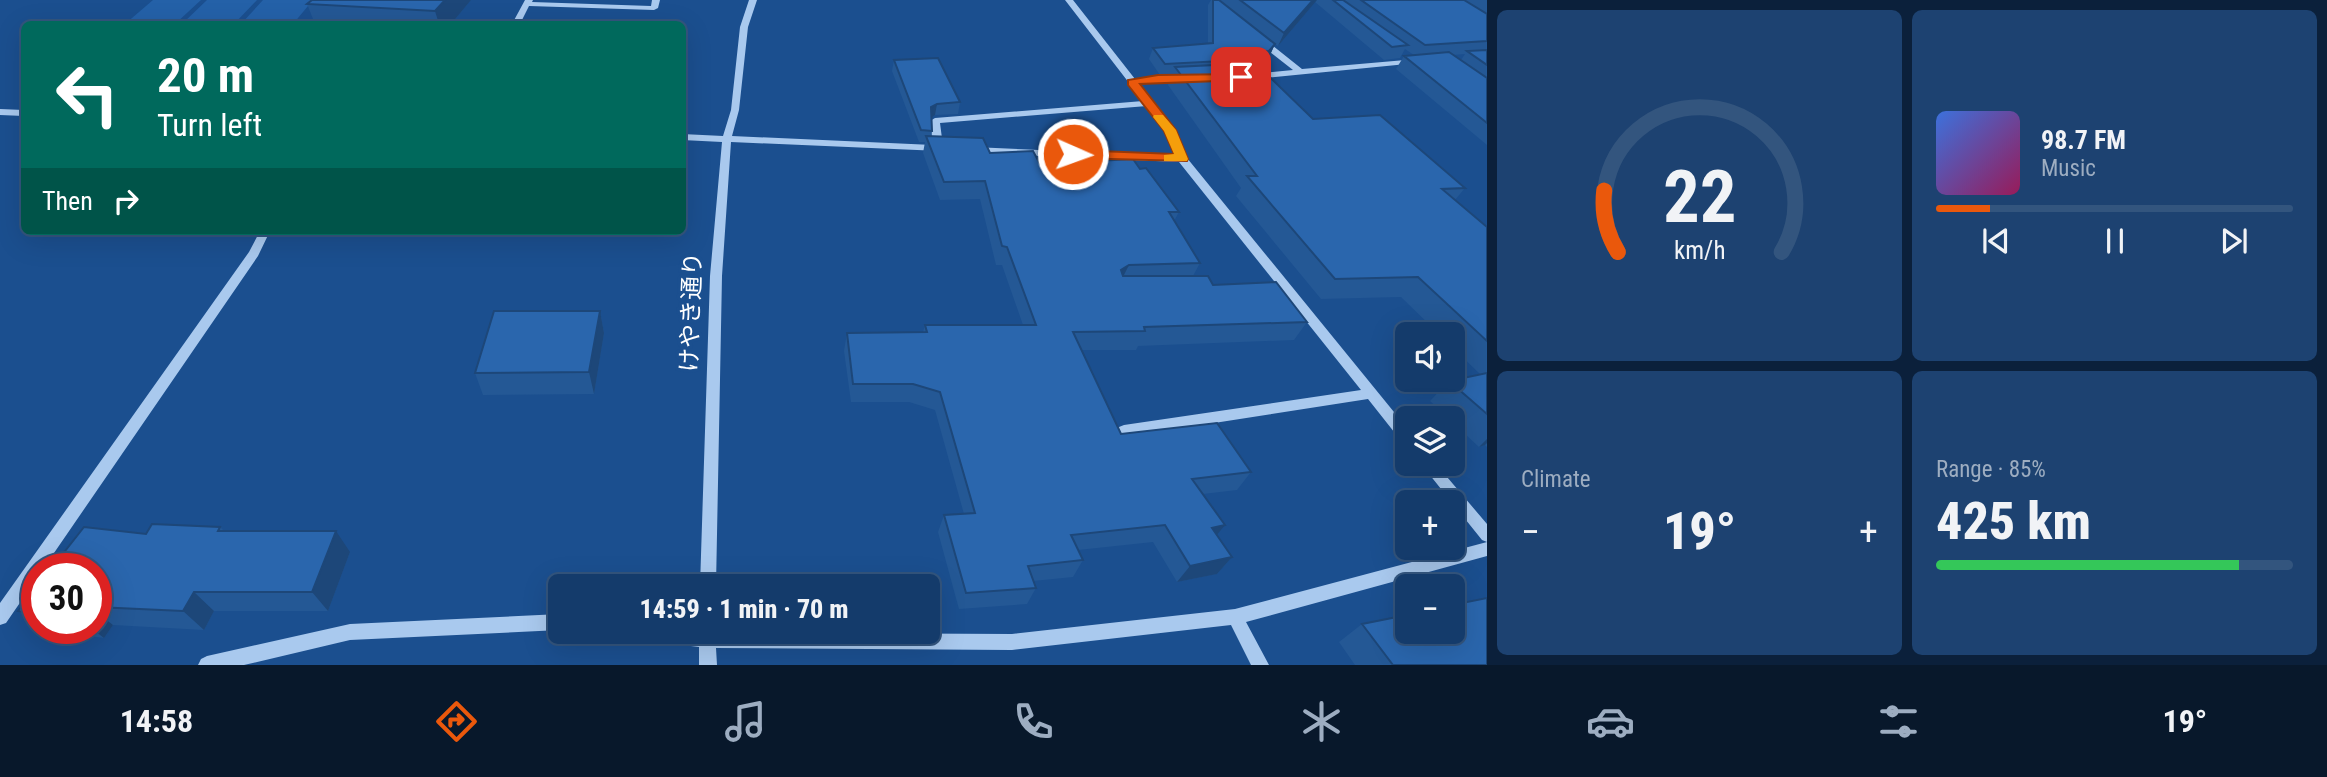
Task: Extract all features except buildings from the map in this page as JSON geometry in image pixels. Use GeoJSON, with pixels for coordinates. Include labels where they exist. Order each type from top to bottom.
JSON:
{"type":"FeatureCollection","features":[{"type":"Feature","properties":{"kind":"street"},"geometry":{"type":"LineString","coordinates":[[518,21],[528,2],[654,8],[656,0]]}},
{"type":"Feature","properties":{"kind":"street","name":"けやき通り"},"geometry":{"type":"LineString","coordinates":[[708,574],[716,276],[727,139],[735,110],[744,27],[753,0]]}},
{"type":"Feature","properties":{"kind":"street"},"geometry":{"type":"LineString","coordinates":[[1069,0],[1170,130],[1182,159],[1395,423]]}},
{"type":"Feature","properties":{"kind":"street"},"geometry":{"type":"LineString","coordinates":[[1251,33],[1302,73]]}},
{"type":"Feature","properties":{"kind":"street"},"geometry":{"type":"LineString","coordinates":[[1402,54],[1413,61]]}},
{"type":"Feature","properties":{"kind":"street"},"geometry":{"type":"LineString","coordinates":[[1241,77],[1432,60]]}},
{"type":"Feature","properties":{"kind":"street"},"geometry":{"type":"LineString","coordinates":[[1132,82],[1199,78]]}},
{"type":"Feature","properties":{"kind":"street"},"geometry":{"type":"LineString","coordinates":[[938,148],[934,121],[1148,103]]}},
{"type":"Feature","properties":{"kind":"street"},"geometry":{"type":"LineString","coordinates":[[0,112],[21,113]]}},
{"type":"Feature","properties":{"kind":"street"},"geometry":{"type":"LineString","coordinates":[[686,137],[951,149]]}},
{"type":"Feature","properties":{"kind":"street"},"geometry":{"type":"LineString","coordinates":[[964,149],[1182,159]]}},
{"type":"Feature","properties":{"kind":"street"},"geometry":{"type":"LineString","coordinates":[[0,617],[254,253],[263,235]]}},
{"type":"Feature","properties":{"kind":"street"},"geometry":{"type":"LineString","coordinates":[[1272,287],[1285,286]]}},
{"type":"Feature","properties":{"kind":"street"},"geometry":{"type":"LineString","coordinates":[[1124,431],[1371,394]]}},
{"type":"Feature","properties":{"kind":"street"},"geometry":{"type":"LineString","coordinates":[[1438,476],[1487,535]]}},
{"type":"Feature","properties":{"kind":"street"},"geometry":{"type":"LineString","coordinates":[[940,641],[1012,642],[1235,617],[1487,549]]}},
{"type":"Feature","properties":{"kind":"street"},"geometry":{"type":"LineString","coordinates":[[1235,617],[1260,665]]}},
{"type":"Feature","properties":{"kind":"street"},"geometry":{"type":"LineString","coordinates":[[207,665],[349,632],[548,623]]}},
{"type":"Feature","properties":{"kind":"street"},"geometry":{"type":"LineString","coordinates":[[707,644],[708,665]]}},
{"type":"Feature","properties":{"kind":"shaded area"},"geometry":{"type":"Polygon","coordinates":[[[153,0],[201,0],[178,21],[128,21],[153,0]]]}},
{"type":"Feature","properties":{"kind":"shaded area"},"geometry":{"type":"Polygon","coordinates":[[[207,0],[257,0],[237,21],[185,21],[207,0]]]}},
{"type":"Feature","properties":{"kind":"shaded area"},"geometry":{"type":"Polygon","coordinates":[[[263,0],[313,0],[296,21],[244,21],[263,0]]]}},
{"type":"Feature","properties":{"kind":"slow traffic"},"geometry":{"type":"LineString","coordinates":[[1159,117],[1170,130],[1182,159],[1168,158]]}},
{"type":"Feature","properties":{"kind":"route"},"geometry":{"type":"LineString","coordinates":[[1073,154],[1182,159],[1170,130],[1132,82],[1241,77]]}}]}
